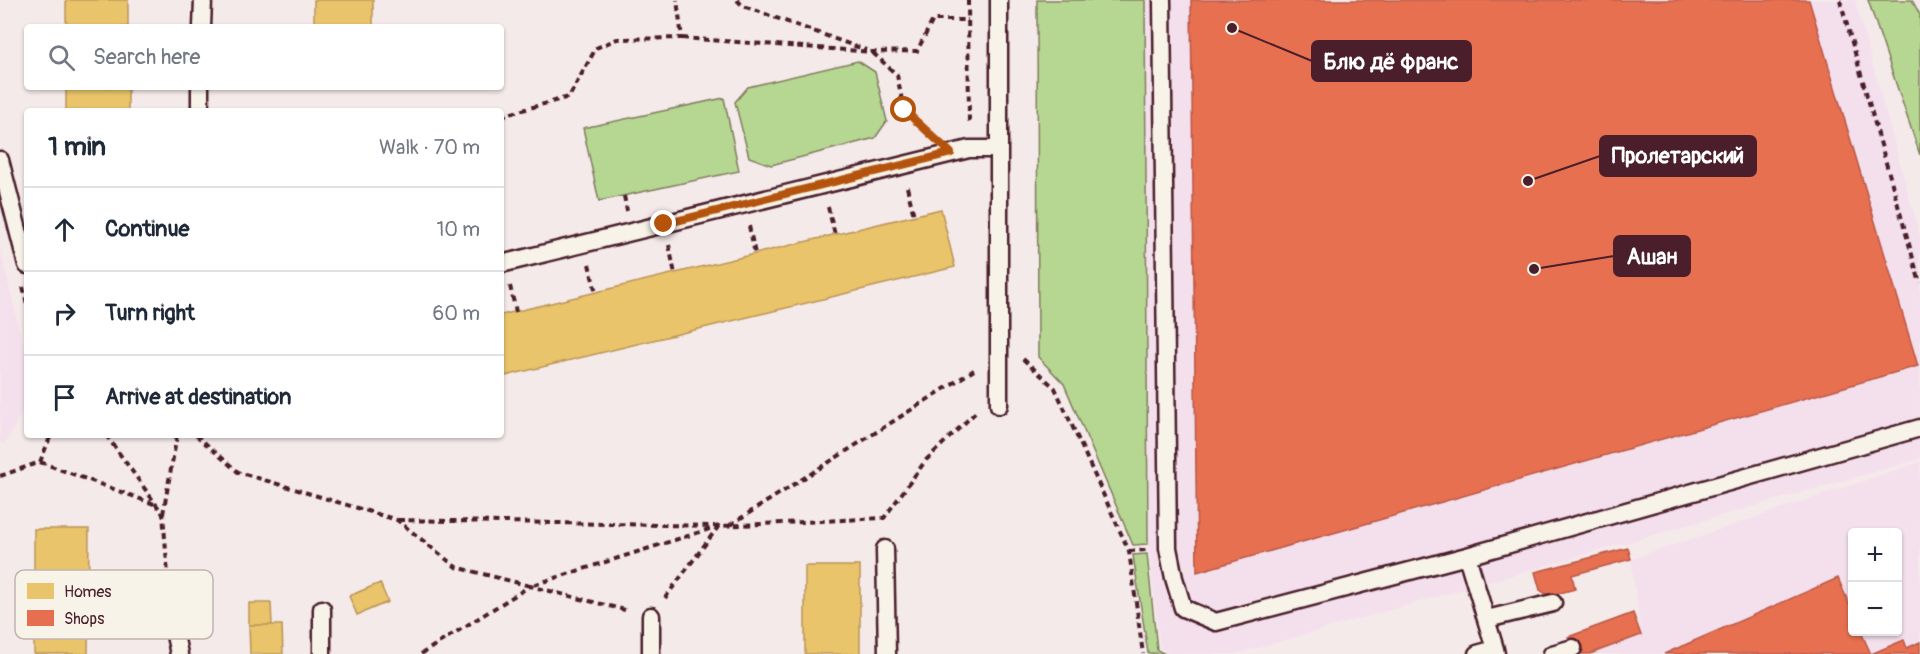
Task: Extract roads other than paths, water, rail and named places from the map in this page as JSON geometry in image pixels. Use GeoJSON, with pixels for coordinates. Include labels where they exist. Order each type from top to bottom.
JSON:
{"type":"FeatureCollection","features":[{"type":"Feature","properties":{"kind":"lane"},"geometry":{"type":"LineString","coordinates":[[202,24],[203,0]]}},
{"type":"Feature","properties":{"kind":"lane"},"geometry":{"type":"LineString","coordinates":[[999,0],[999,398]]}},
{"type":"Feature","properties":{"kind":"lane"},"geometry":{"type":"LineString","coordinates":[[1162,0],[1168,548],[1183,608],[1216,622],[1467,556],[1920,428]]}},
{"type":"Feature","properties":{"kind":"lane"},"geometry":{"type":"LineString","coordinates":[[200,90],[200,108]]}},
{"type":"Feature","properties":{"kind":"lane"},"geometry":{"type":"LineString","coordinates":[[504,263],[969,148],[999,149]]}},
{"type":"Feature","properties":{"kind":"lane"},"geometry":{"type":"LineString","coordinates":[[0,160],[24,253]]}},
{"type":"Feature","properties":{"kind":"lane"},"geometry":{"type":"LineString","coordinates":[[885,549],[887,654]]}},
{"type":"Feature","properties":{"kind":"lane"},"geometry":{"type":"LineString","coordinates":[[1467,556],[1495,652],[1477,654]]}},
{"type":"Feature","properties":{"kind":"lane"},"geometry":{"type":"LineString","coordinates":[[1487,619],[1553,603]]}},
{"type":"Feature","properties":{"kind":"lane"},"geometry":{"type":"LineString","coordinates":[[322,609],[322,654]]}},
{"type":"Feature","properties":{"kind":"lane"},"geometry":{"type":"LineString","coordinates":[[651,616],[651,654]]}},
{"type":"Feature","properties":{"kind":"lane"},"geometry":{"type":"LineString","coordinates":[[176,639],[179,654]]}},
{"type":"Feature","properties":{"kind":"lane"},"geometry":{"type":"LineString","coordinates":[[1552,654],[1573,648]]}},
{"type":"Feature","properties":{"kind":"place","name":"Блю дё франс"},"geometry":{"type":"Point","coordinates":[1232,28]}},
{"type":"Feature","properties":{"kind":"place","name":"Пролетарский"},"geometry":{"type":"Point","coordinates":[1528,181]}},
{"type":"Feature","properties":{"kind":"place","name":"Ашан"},"geometry":{"type":"Point","coordinates":[1534,269]}}]}
